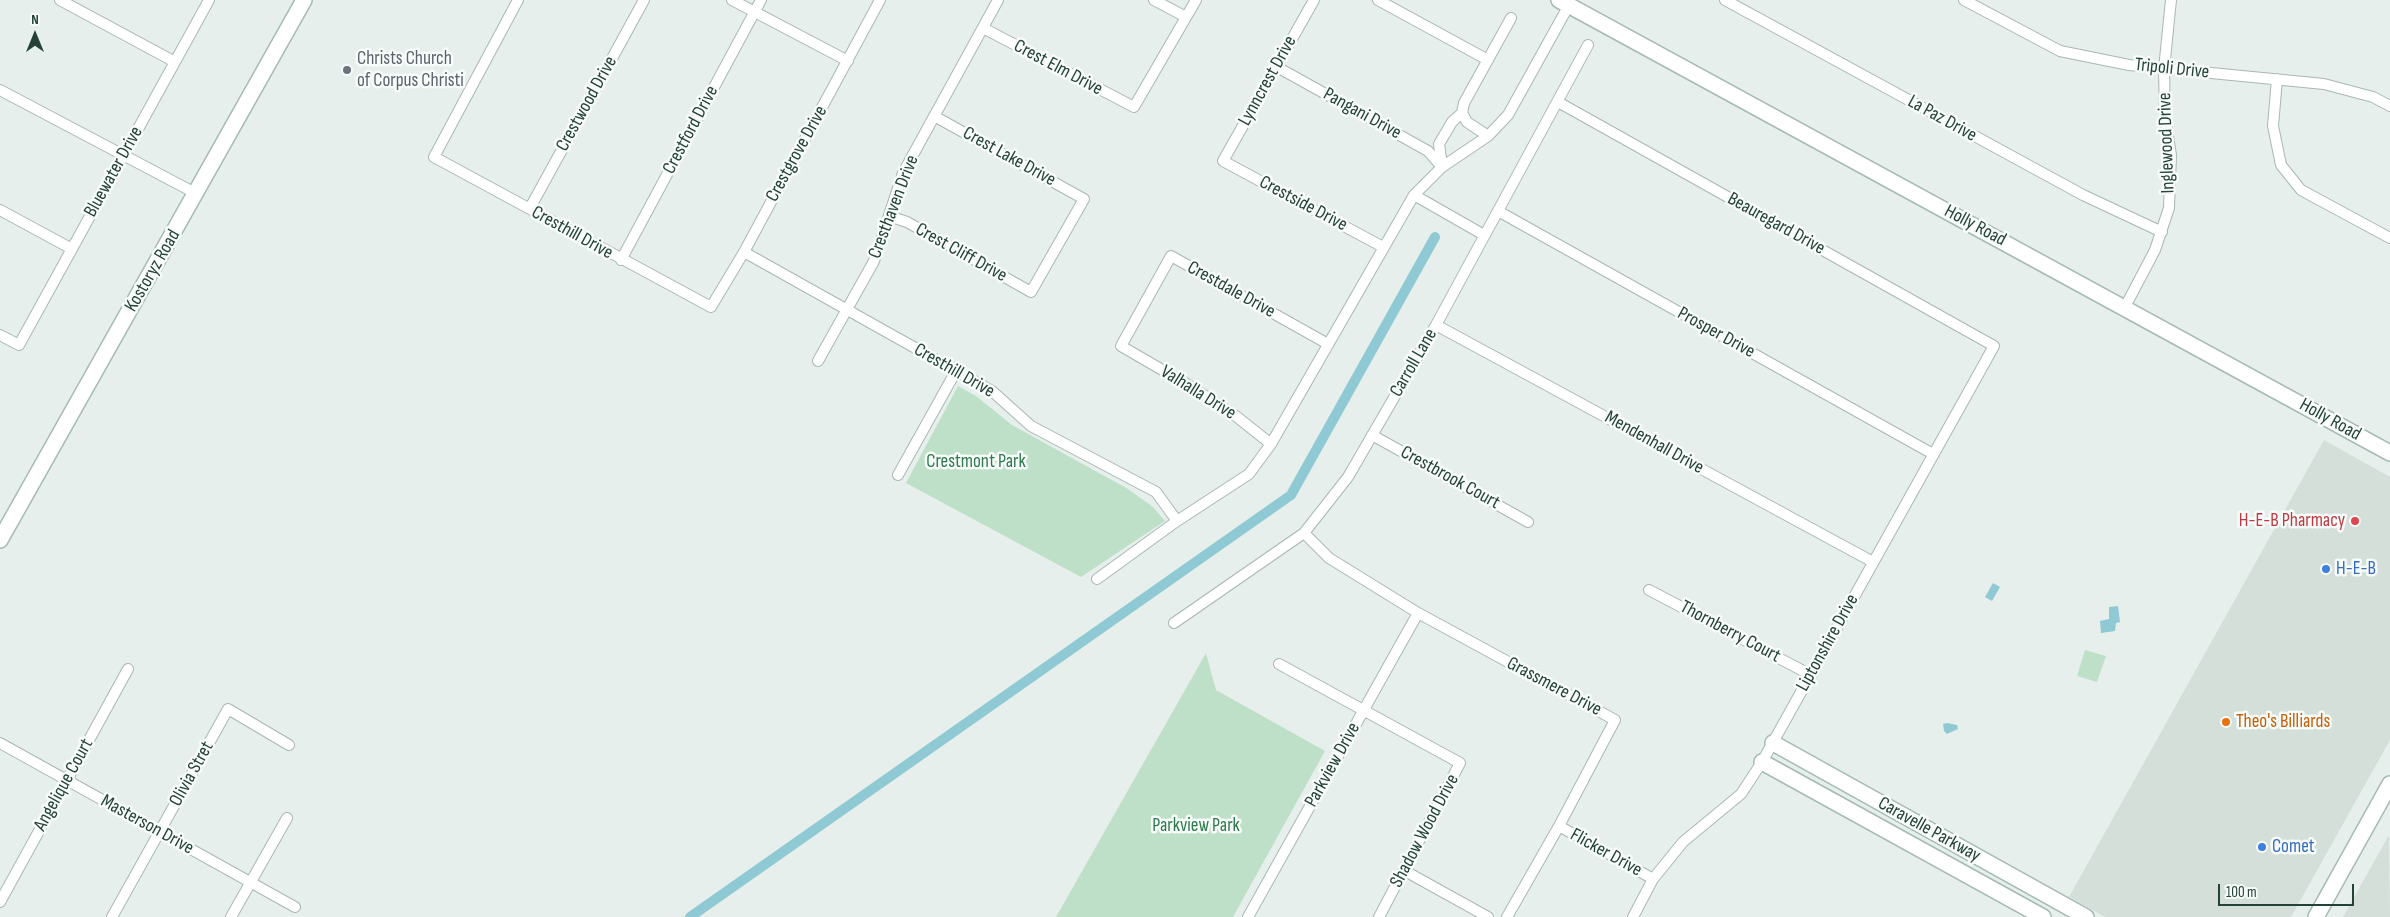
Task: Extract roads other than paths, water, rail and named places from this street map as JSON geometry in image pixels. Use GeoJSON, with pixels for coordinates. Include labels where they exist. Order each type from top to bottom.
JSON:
{"type":"FeatureCollection","features":[{"type":"Feature","properties":{"kind":"main road","name":"Kostoryz Road"},"geometry":{"type":"LineString","coordinates":[[0,540],[197,194],[304,0]]}},
{"type":"Feature","properties":{"kind":"main road","name":"Holly Road"},"geometry":{"type":"LineString","coordinates":[[1566,2],[2390,453]]}},
{"type":"Feature","properties":{"kind":"main road","name":"Caravelle Parkway"},"geometry":{"type":"LineString","coordinates":[[1773,743],[2086,917]]}},
{"type":"Feature","properties":{"kind":"main road","name":"Caravelle Parkway"},"geometry":{"type":"LineString","coordinates":[[1762,762],[2043,917]]}},
{"type":"Feature","properties":{"kind":"main road"},"geometry":{"type":"LineString","coordinates":[[2316,917],[2390,784]]}},
{"type":"Feature","properties":{"kind":"street"},"geometry":{"type":"LineString","coordinates":[[60,0],[174,62]]}},
{"type":"Feature","properties":{"kind":"street","name":"Bluewater Drive"},"geometry":{"type":"LineString","coordinates":[[0,335],[19,345],[209,0]]}},
{"type":"Feature","properties":{"kind":"street","name":"Crestwood Drive"},"geometry":{"type":"LineString","coordinates":[[530,208],[644,0]]}},
{"type":"Feature","properties":{"kind":"street"},"geometry":{"type":"LineString","coordinates":[[732,0],[848,61]]}},
{"type":"Feature","properties":{"kind":"street","name":"Crestford Drive"},"geometry":{"type":"LineString","coordinates":[[621,260],[761,0]]}},
{"type":"Feature","properties":{"kind":"street","name":"Crestgrove Drive"},"geometry":{"type":"LineString","coordinates":[[711,307],[744,252],[880,0]]}},
{"type":"Feature","properties":{"kind":"street","name":"Cresthaven Drive"},"geometry":{"type":"LineString","coordinates":[[818,362],[874,261],[902,173],[998,0]]}},
{"type":"Feature","properties":{"kind":"street"},"geometry":{"type":"LineString","coordinates":[[1154,0],[1186,16],[1196,0]]}},
{"type":"Feature","properties":{"kind":"street","name":"Lynncrest Drive"},"geometry":{"type":"LineString","coordinates":[[1223,161],[1314,0]]}},
{"type":"Feature","properties":{"kind":"street"},"geometry":{"type":"LineString","coordinates":[[1378,0],[1488,60]]}},
{"type":"Feature","properties":{"kind":"street","name":"La Paz Drive"},"geometry":{"type":"LineString","coordinates":[[1725,0],[2083,195],[2162,232]]}},
{"type":"Feature","properties":{"kind":"street","name":"Tripoli Drive"},"geometry":{"type":"LineString","coordinates":[[1964,0],[2060,51],[2164,69],[2324,84],[2373,97],[2390,106]]}},
{"type":"Feature","properties":{"kind":"street","name":"Inglewood Drive"},"geometry":{"type":"LineString","coordinates":[[2124,307],[2162,232],[2169,208],[2172,180],[2171,155],[2165,118],[2164,69],[2171,0]]}},
{"type":"Feature","properties":{"kind":"street","name":"Cresthill Drive"},"geometry":{"type":"LineString","coordinates":[[515,1],[434,157],[530,208],[621,260],[711,307]]}},
{"type":"Feature","properties":{"kind":"street"},"geometry":{"type":"LineString","coordinates":[[1097,579],[1177,521],[1249,474],[1272,444],[1414,195],[1442,167],[1488,136],[1508,115],[1521,95],[1566,2]]}},
{"type":"Feature","properties":{"kind":"street","name":"Crest Elm Drive"},"geometry":{"type":"LineString","coordinates":[[983,28],[1134,107],[1186,16]]}},
{"type":"Feature","properties":{"kind":"street"},"geometry":{"type":"LineString","coordinates":[[1442,167],[1439,144],[1452,122],[1462,113],[1464,103],[1511,18]]}},
{"type":"Feature","properties":{"kind":"street","name":"Carroll Lane"},"geometry":{"type":"LineString","coordinates":[[1174,624],[1304,533],[1348,478],[1436,325],[1588,45]]}},
{"type":"Feature","properties":{"kind":"street","name":"Pangani Drive"},"geometry":{"type":"LineString","coordinates":[[1277,67],[1428,151],[1442,167]]}},
{"type":"Feature","properties":{"kind":"street"},"geometry":{"type":"LineString","coordinates":[[2277,80],[2273,126],[2281,165],[2302,190],[2390,238]]}},
{"type":"Feature","properties":{"kind":"street"},"geometry":{"type":"LineString","coordinates":[[0,90],[197,194]]}},
{"type":"Feature","properties":{"kind":"street","name":"Beauregard Drive"},"geometry":{"type":"LineString","coordinates":[[1558,102],[1994,346]]}},
{"type":"Feature","properties":{"kind":"street"},"geometry":{"type":"LineString","coordinates":[[1462,113],[1467,122],[1488,136]]}},
{"type":"Feature","properties":{"kind":"street","name":"Crest Lake Drive"},"geometry":{"type":"LineString","coordinates":[[934,116],[1084,199],[1031,292]]}},
{"type":"Feature","properties":{"kind":"street","name":"Crestside Drive"},"geometry":{"type":"LineString","coordinates":[[1223,161],[1383,247]]}},
{"type":"Feature","properties":{"kind":"street"},"geometry":{"type":"LineString","coordinates":[[1414,195],[1484,235]]}},
{"type":"Feature","properties":{"kind":"street"},"geometry":{"type":"LineString","coordinates":[[0,210],[72,249]]}},
{"type":"Feature","properties":{"kind":"street","name":"Prosper Drive"},"geometry":{"type":"LineString","coordinates":[[1498,211],[1933,454]]}},
{"type":"Feature","properties":{"kind":"street","name":"Crest Cliff Drive"},"geometry":{"type":"LineString","coordinates":[[889,216],[907,222],[1031,292]]}},
{"type":"Feature","properties":{"kind":"street","name":"Cresthill Drive"},"geometry":{"type":"LineString","coordinates":[[744,252],[992,391],[1031,426],[1156,492],[1177,521]]}},
{"type":"Feature","properties":{"kind":"street","name":"Crestdale Drive"},"geometry":{"type":"LineString","coordinates":[[1121,346],[1171,256],[1328,344]]}},
{"type":"Feature","properties":{"kind":"street","name":"Mendenhall Drive"},"geometry":{"type":"LineString","coordinates":[[1436,325],[1873,562]]}},
{"type":"Feature","properties":{"kind":"street","name":"Valhalla Drive"},"geometry":{"type":"LineString","coordinates":[[1121,346],[1190,386],[1237,417],[1272,444]]}},
{"type":"Feature","properties":{"kind":"street","name":"Liptonshire Drive"},"geometry":{"type":"LineString","coordinates":[[1633,917],[1653,879],[1682,842],[1741,794],[1762,762],[1994,346]]}},
{"type":"Feature","properties":{"kind":"street"},"geometry":{"type":"LineString","coordinates":[[898,475],[956,371]]}},
{"type":"Feature","properties":{"kind":"street","name":"Crestbrook Court"},"geometry":{"type":"LineString","coordinates":[[1372,435],[1528,522]]}},
{"type":"Feature","properties":{"kind":"street","name":"Grassmere Drive"},"geometry":{"type":"LineString","coordinates":[[1304,533],[1329,558],[1418,613],[1615,720],[1559,826],[1507,917]]}},
{"type":"Feature","properties":{"kind":"street","name":"Thornberry Court"},"geometry":{"type":"LineString","coordinates":[[1649,590],[1811,675]]}},
{"type":"Feature","properties":{"kind":"street","name":"Parkview Drive"},"geometry":{"type":"LineString","coordinates":[[1248,917],[1418,613]]}},
{"type":"Feature","properties":{"kind":"street"},"geometry":{"type":"LineString","coordinates":[[1279,664],[1363,711]]}},
{"type":"Feature","properties":{"kind":"street","name":"Angelique Court"},"geometry":{"type":"LineString","coordinates":[[0,902],[128,668]]}},
{"type":"Feature","properties":{"kind":"street","name":"Olivia Stret"},"geometry":{"type":"LineString","coordinates":[[112,917],[228,709],[289,745]]}},
{"type":"Feature","properties":{"kind":"street","name":"Shadow Wood Drive"},"geometry":{"type":"LineString","coordinates":[[1363,711],[1460,763],[1405,871],[1379,917]]}},
{"type":"Feature","properties":{"kind":"street","name":"Masterson Drive"},"geometry":{"type":"LineString","coordinates":[[0,743],[295,907]]}},
{"type":"Feature","properties":{"kind":"street"},"geometry":{"type":"LineString","coordinates":[[231,917],[287,818]]}},
{"type":"Feature","properties":{"kind":"street","name":"Flicker Drive"},"geometry":{"type":"LineString","coordinates":[[1559,826],[1653,879]]}},
{"type":"Feature","properties":{"kind":"street"},"geometry":{"type":"LineString","coordinates":[[1405,871],[1488,917]]}},
{"type":"Feature","properties":{"kind":"water"},"geometry":{"type":"Polygon","coordinates":[[[1993,583],[2000,587],[1992,601],[1985,597],[1993,583]]]}},
{"type":"Feature","properties":{"kind":"water"},"geometry":{"type":"Polygon","coordinates":[[[2118,606],[2120,622],[2116,623],[2115,631],[2101,633],[2100,621],[2109,619],[2109,607],[2118,606]]]}},
{"type":"Feature","properties":{"kind":"water"},"geometry":{"type":"Polygon","coordinates":[[[1943,724],[1957,725],[1958,729],[1947,734],[1944,731],[1943,724]]]}},
{"type":"Feature","properties":{"kind":"waterway"},"geometry":{"type":"LineString","coordinates":[[690,917],[1291,495],[1435,237]]}},
{"type":"Feature","properties":{"kind":"place","name":"Christs Church of Corpus Christi"},"geometry":{"type":"Point","coordinates":[347,70]}},
{"type":"Feature","properties":{"kind":"place","name":"H-E-B Pharmacy"},"geometry":{"type":"Point","coordinates":[2355,521]}},
{"type":"Feature","properties":{"kind":"place","name":"H-E-B"},"geometry":{"type":"Point","coordinates":[2326,569]}},
{"type":"Feature","properties":{"kind":"place","name":"Theo's Billiards"},"geometry":{"type":"Point","coordinates":[2226,722]}},
{"type":"Feature","properties":{"kind":"place","name":"Comet"},"geometry":{"type":"Point","coordinates":[2262,847]}},
{"type":"Feature","properties":{"kind":"park label","name":"Crestmont Park"},"geometry":{"type":"Point","coordinates":[976,462]}},
{"type":"Feature","properties":{"kind":"park label","name":"Parkview Park"},"geometry":{"type":"Point","coordinates":[1196,826]}}]}
